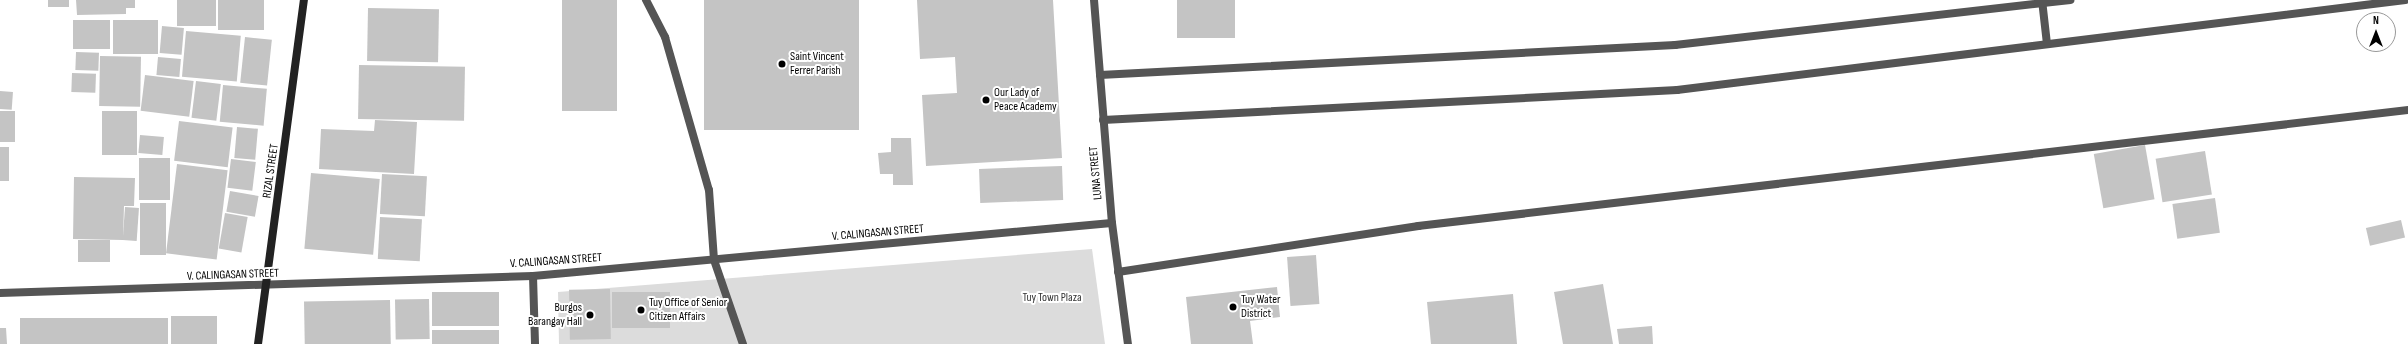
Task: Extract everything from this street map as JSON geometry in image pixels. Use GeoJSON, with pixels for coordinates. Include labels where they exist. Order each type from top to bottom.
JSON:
{"type":"FeatureCollection","features":[{"type":"Feature","properties":{"kind":"main road","name":"RIZAL STREET"},"geometry":{"type":"LineString","coordinates":[[258,344],[304,0]]}},
{"type":"Feature","properties":{"kind":"street"},"geometry":{"type":"LineString","coordinates":[[646,0],[665,37],[708,190],[714,260],[743,344]]}},
{"type":"Feature","properties":{"kind":"street","name":"LUNA STREET"},"geometry":{"type":"LineString","coordinates":[[1094,0],[1112,223],[1128,344]]}},
{"type":"Feature","properties":{"kind":"street"},"geometry":{"type":"LineString","coordinates":[[1100,75],[1675,45],[2070,0]]}},
{"type":"Feature","properties":{"kind":"street"},"geometry":{"type":"LineString","coordinates":[[1103,120],[1677,90],[2405,0]]}},
{"type":"Feature","properties":{"kind":"street"},"geometry":{"type":"LineString","coordinates":[[2042,2],[2047,44]]}},
{"type":"Feature","properties":{"kind":"street"},"geometry":{"type":"LineString","coordinates":[[1118,272],[1418,226],[2408,110]]}},
{"type":"Feature","properties":{"kind":"street","name":"V. CALINGASAN STREET"},"geometry":{"type":"LineString","coordinates":[[0,293],[266,286],[532,276],[1112,223]]}},
{"type":"Feature","properties":{"kind":"street"},"geometry":{"type":"LineString","coordinates":[[532,276],[535,344]]}},
{"type":"Feature","properties":{"kind":"green space","name":"Tuy Town Plaza"},"geometry":{"type":"Polygon","coordinates":[[[1092,249],[1105,344],[559,344],[558,292],[1092,249]]]}},
{"type":"Feature","properties":{"kind":"building"},"geometry":{"type":"Polygon","coordinates":[[[48,0],[69,0],[69,7],[48,7],[48,0]]]}},
{"type":"Feature","properties":{"kind":"building"},"geometry":{"type":"Polygon","coordinates":[[[76,0],[135,0],[135,8],[126,8],[126,14],[77,15],[76,0]]]}},
{"type":"Feature","properties":{"kind":"building"},"geometry":{"type":"Polygon","coordinates":[[[177,0],[216,0],[216,26],[177,26],[177,0]]]}},
{"type":"Feature","properties":{"kind":"building"},"geometry":{"type":"Polygon","coordinates":[[[218,0],[264,0],[264,30],[218,30],[218,0]]]}},
{"type":"Feature","properties":{"kind":"building"},"geometry":{"type":"Polygon","coordinates":[[[562,0],[617,0],[617,111],[562,111],[562,0]]]}},
{"type":"Feature","properties":{"kind":"building","name":"Saint Vincent Ferrer Parish"},"geometry":{"type":"Polygon","coordinates":[[[704,0],[859,0],[859,130],[704,130],[704,0]]]}},
{"type":"Feature","properties":{"kind":"building","name":"Our Lady of Peace Academy"},"geometry":{"type":"Polygon","coordinates":[[[917,0],[1053,0],[1062,158],[926,166],[922,95],[957,93],[955,57],[920,59],[917,0]]]}},
{"type":"Feature","properties":{"kind":"building"},"geometry":{"type":"Polygon","coordinates":[[[1177,0],[1235,0],[1235,38],[1177,38],[1177,0]]]}},
{"type":"Feature","properties":{"kind":"building"},"geometry":{"type":"Polygon","coordinates":[[[368,8],[439,9],[438,62],[367,61],[368,8]]]}},
{"type":"Feature","properties":{"kind":"building"},"geometry":{"type":"Polygon","coordinates":[[[73,20],[110,20],[110,49],[73,49],[73,20]]]}},
{"type":"Feature","properties":{"kind":"building"},"geometry":{"type":"Polygon","coordinates":[[[113,20],[158,20],[158,54],[113,54],[113,20]]]}},
{"type":"Feature","properties":{"kind":"building"},"geometry":{"type":"Polygon","coordinates":[[[162,26],[184,28],[182,55],[160,53],[162,26]]]}},
{"type":"Feature","properties":{"kind":"building"},"geometry":{"type":"Polygon","coordinates":[[[186,31],[241,36],[237,82],[182,77],[186,31]]]}},
{"type":"Feature","properties":{"kind":"building"},"geometry":{"type":"Polygon","coordinates":[[[245,37],[272,40],[267,86],[240,83],[245,37]]]}},
{"type":"Feature","properties":{"kind":"building"},"geometry":{"type":"Polygon","coordinates":[[[76,52],[99,53],[98,71],[75,70],[76,52]]]}},
{"type":"Feature","properties":{"kind":"building"},"geometry":{"type":"Polygon","coordinates":[[[100,56],[141,57],[140,107],[99,106],[100,56]]]}},
{"type":"Feature","properties":{"kind":"building"},"geometry":{"type":"Polygon","coordinates":[[[158,57],[181,59],[179,77],[156,75],[158,57]]]}},
{"type":"Feature","properties":{"kind":"building"},"geometry":{"type":"Polygon","coordinates":[[[359,65],[465,67],[464,121],[358,119],[359,65]]]}},
{"type":"Feature","properties":{"kind":"building"},"geometry":{"type":"Polygon","coordinates":[[[72,73],[96,74],[95,93],[71,92],[72,73]]]}},
{"type":"Feature","properties":{"kind":"building"},"geometry":{"type":"Polygon","coordinates":[[[145,75],[194,81],[189,117],[141,111],[145,75]]]}},
{"type":"Feature","properties":{"kind":"building"},"geometry":{"type":"Polygon","coordinates":[[[196,81],[221,84],[216,121],[191,118],[196,81]]]}},
{"type":"Feature","properties":{"kind":"building"},"geometry":{"type":"Polygon","coordinates":[[[223,85],[267,89],[264,126],[220,122],[223,85]]]}},
{"type":"Feature","properties":{"kind":"building"},"geometry":{"type":"Polygon","coordinates":[[[0,91],[13,92],[12,110],[0,109],[0,91]]]}},
{"type":"Feature","properties":{"kind":"building"},"geometry":{"type":"Polygon","coordinates":[[[0,111],[15,111],[15,142],[0,142],[0,111]]]}},
{"type":"Feature","properties":{"kind":"building"},"geometry":{"type":"Polygon","coordinates":[[[102,111],[137,111],[137,155],[102,155],[102,111]]]}},
{"type":"Feature","properties":{"kind":"building"},"geometry":{"type":"Polygon","coordinates":[[[375,120],[417,122],[414,174],[319,169],[321,129],[374,131],[375,120]]]}},
{"type":"Feature","properties":{"kind":"building"},"geometry":{"type":"Polygon","coordinates":[[[179,121],[233,128],[228,167],[174,161],[179,121]]]}},
{"type":"Feature","properties":{"kind":"building"},"geometry":{"type":"Polygon","coordinates":[[[237,127],[258,129],[255,160],[234,158],[237,127]]]}},
{"type":"Feature","properties":{"kind":"building"},"geometry":{"type":"Polygon","coordinates":[[[140,135],[164,137],[162,155],[138,153],[140,135]]]}},
{"type":"Feature","properties":{"kind":"building"},"geometry":{"type":"Polygon","coordinates":[[[891,138],[911,138],[913,185],[893,185],[893,174],[880,174],[878,153],[891,152],[891,138]]]}},
{"type":"Feature","properties":{"kind":"building"},"geometry":{"type":"Polygon","coordinates":[[[2145,145],[2155,199],[2103,208],[2094,154],[2145,145]]]}},
{"type":"Feature","properties":{"kind":"building"},"geometry":{"type":"Polygon","coordinates":[[[0,147],[9,147],[9,181],[0,181],[0,147]]]}},
{"type":"Feature","properties":{"kind":"building"},"geometry":{"type":"Polygon","coordinates":[[[2205,151],[2212,194],[2162,202],[2156,159],[2205,151]]]}},
{"type":"Feature","properties":{"kind":"building"},"geometry":{"type":"Polygon","coordinates":[[[139,158],[170,158],[170,200],[139,200],[139,158]]]}},
{"type":"Feature","properties":{"kind":"building"},"geometry":{"type":"Polygon","coordinates":[[[231,159],[256,162],[252,191],[227,188],[231,159]]]}},
{"type":"Feature","properties":{"kind":"building"},"geometry":{"type":"Polygon","coordinates":[[[177,164],[228,170],[217,260],[166,253],[177,164]]]}},
{"type":"Feature","properties":{"kind":"building"},"geometry":{"type":"Polygon","coordinates":[[[1062,166],[1063,200],[980,203],[979,169],[1062,166]]]}},
{"type":"Feature","properties":{"kind":"building"},"geometry":{"type":"Polygon","coordinates":[[[311,173],[380,179],[373,255],[304,249],[311,173]]]}},
{"type":"Feature","properties":{"kind":"building"},"geometry":{"type":"Polygon","coordinates":[[[382,174],[427,176],[425,216],[380,214],[382,174]]]}},
{"type":"Feature","properties":{"kind":"building"},"geometry":{"type":"Polygon","coordinates":[[[74,177],[135,178],[134,206],[124,206],[123,240],[73,239],[74,177]]]}},
{"type":"Feature","properties":{"kind":"building"},"geometry":{"type":"Polygon","coordinates":[[[230,191],[259,196],[255,217],[226,212],[230,191]]]}},
{"type":"Feature","properties":{"kind":"building"},"geometry":{"type":"Polygon","coordinates":[[[2215,198],[2220,233],[2177,239],[2172,204],[2215,198]]]}},
{"type":"Feature","properties":{"kind":"building"},"geometry":{"type":"Polygon","coordinates":[[[140,203],[166,203],[166,255],[140,255],[140,203]]]}},
{"type":"Feature","properties":{"kind":"building"},"geometry":{"type":"Polygon","coordinates":[[[125,207],[139,208],[137,241],[123,240],[125,207]]]}},
{"type":"Feature","properties":{"kind":"building"},"geometry":{"type":"Polygon","coordinates":[[[225,213],[248,217],[241,252],[219,248],[225,213]]]}},
{"type":"Feature","properties":{"kind":"building"},"geometry":{"type":"Polygon","coordinates":[[[380,217],[422,219],[420,261],[378,259],[380,217]]]}},
{"type":"Feature","properties":{"kind":"building"},"geometry":{"type":"Polygon","coordinates":[[[2401,220],[2405,238],[2370,246],[2366,228],[2401,220]]]}},
{"type":"Feature","properties":{"kind":"building"},"geometry":{"type":"Polygon","coordinates":[[[78,240],[110,240],[110,262],[78,262],[78,240]]]}},
{"type":"Feature","properties":{"kind":"building"},"geometry":{"type":"Polygon","coordinates":[[[1316,255],[1319,304],[1290,306],[1287,257],[1316,255]]]}},
{"type":"Feature","properties":{"kind":"building"},"geometry":{"type":"Polygon","coordinates":[[[1603,284],[1613,344],[1563,344],[1554,292],[1603,284]]]}},
{"type":"Feature","properties":{"kind":"building","name":"Tuy Water District"},"geometry":{"type":"Polygon","coordinates":[[[1277,287],[1280,317],[1250,321],[1253,344],[1191,344],[1186,297],[1277,287]]]}},
{"type":"Feature","properties":{"kind":"building","name":"Burgos Barangay Hall"},"geometry":{"type":"Polygon","coordinates":[[[610,289],[611,339],[570,340],[569,290],[610,289]]]}},
{"type":"Feature","properties":{"kind":"building"},"geometry":{"type":"Polygon","coordinates":[[[432,292],[499,292],[499,326],[432,326],[432,292]]]}},
{"type":"Feature","properties":{"kind":"building","name":"Tuy Office of Senior Citizen Affairs"},"geometry":{"type":"Polygon","coordinates":[[[612,292],[670,292],[670,328],[612,328],[612,292]]]}},
{"type":"Feature","properties":{"kind":"building"},"geometry":{"type":"Polygon","coordinates":[[[1513,294],[1517,344],[1431,344],[1427,302],[1513,294]]]}},
{"type":"Feature","properties":{"kind":"building"},"geometry":{"type":"Polygon","coordinates":[[[429,299],[430,339],[396,340],[395,300],[429,299]]]}},
{"type":"Feature","properties":{"kind":"building"},"geometry":{"type":"Polygon","coordinates":[[[390,300],[391,344],[305,344],[304,302],[390,300]]]}},
{"type":"Feature","properties":{"kind":"building"},"geometry":{"type":"Polygon","coordinates":[[[171,316],[217,316],[217,344],[171,344],[171,316]]]}},
{"type":"Feature","properties":{"kind":"building"},"geometry":{"type":"Polygon","coordinates":[[[20,318],[168,318],[168,344],[20,344],[20,318]]]}},
{"type":"Feature","properties":{"kind":"building"},"geometry":{"type":"Polygon","coordinates":[[[1652,326],[1653,344],[1619,344],[1617,329],[1652,326]]]}},
{"type":"Feature","properties":{"kind":"building"},"geometry":{"type":"Polygon","coordinates":[[[0,328],[6,328],[7,344],[0,344],[0,328]]]}},
{"type":"Feature","properties":{"kind":"building"},"geometry":{"type":"Polygon","coordinates":[[[432,330],[499,330],[499,344],[432,344],[432,330]]]}},
{"type":"Feature","properties":{"kind":"place","name":"Saint Vincent Ferrer Parish"},"geometry":{"type":"Point","coordinates":[782,64]}},
{"type":"Feature","properties":{"kind":"place","name":"Our Lady of Peace Academy"},"geometry":{"type":"Point","coordinates":[986,100]}},
{"type":"Feature","properties":{"kind":"place","name":"Tuy Water District"},"geometry":{"type":"Point","coordinates":[1233,307]}},
{"type":"Feature","properties":{"kind":"place","name":"Tuy Office of Senior Citizen Affairs"},"geometry":{"type":"Point","coordinates":[641,310]}},
{"type":"Feature","properties":{"kind":"place","name":"Burgos Barangay Hall"},"geometry":{"type":"Point","coordinates":[590,315]}}]}
